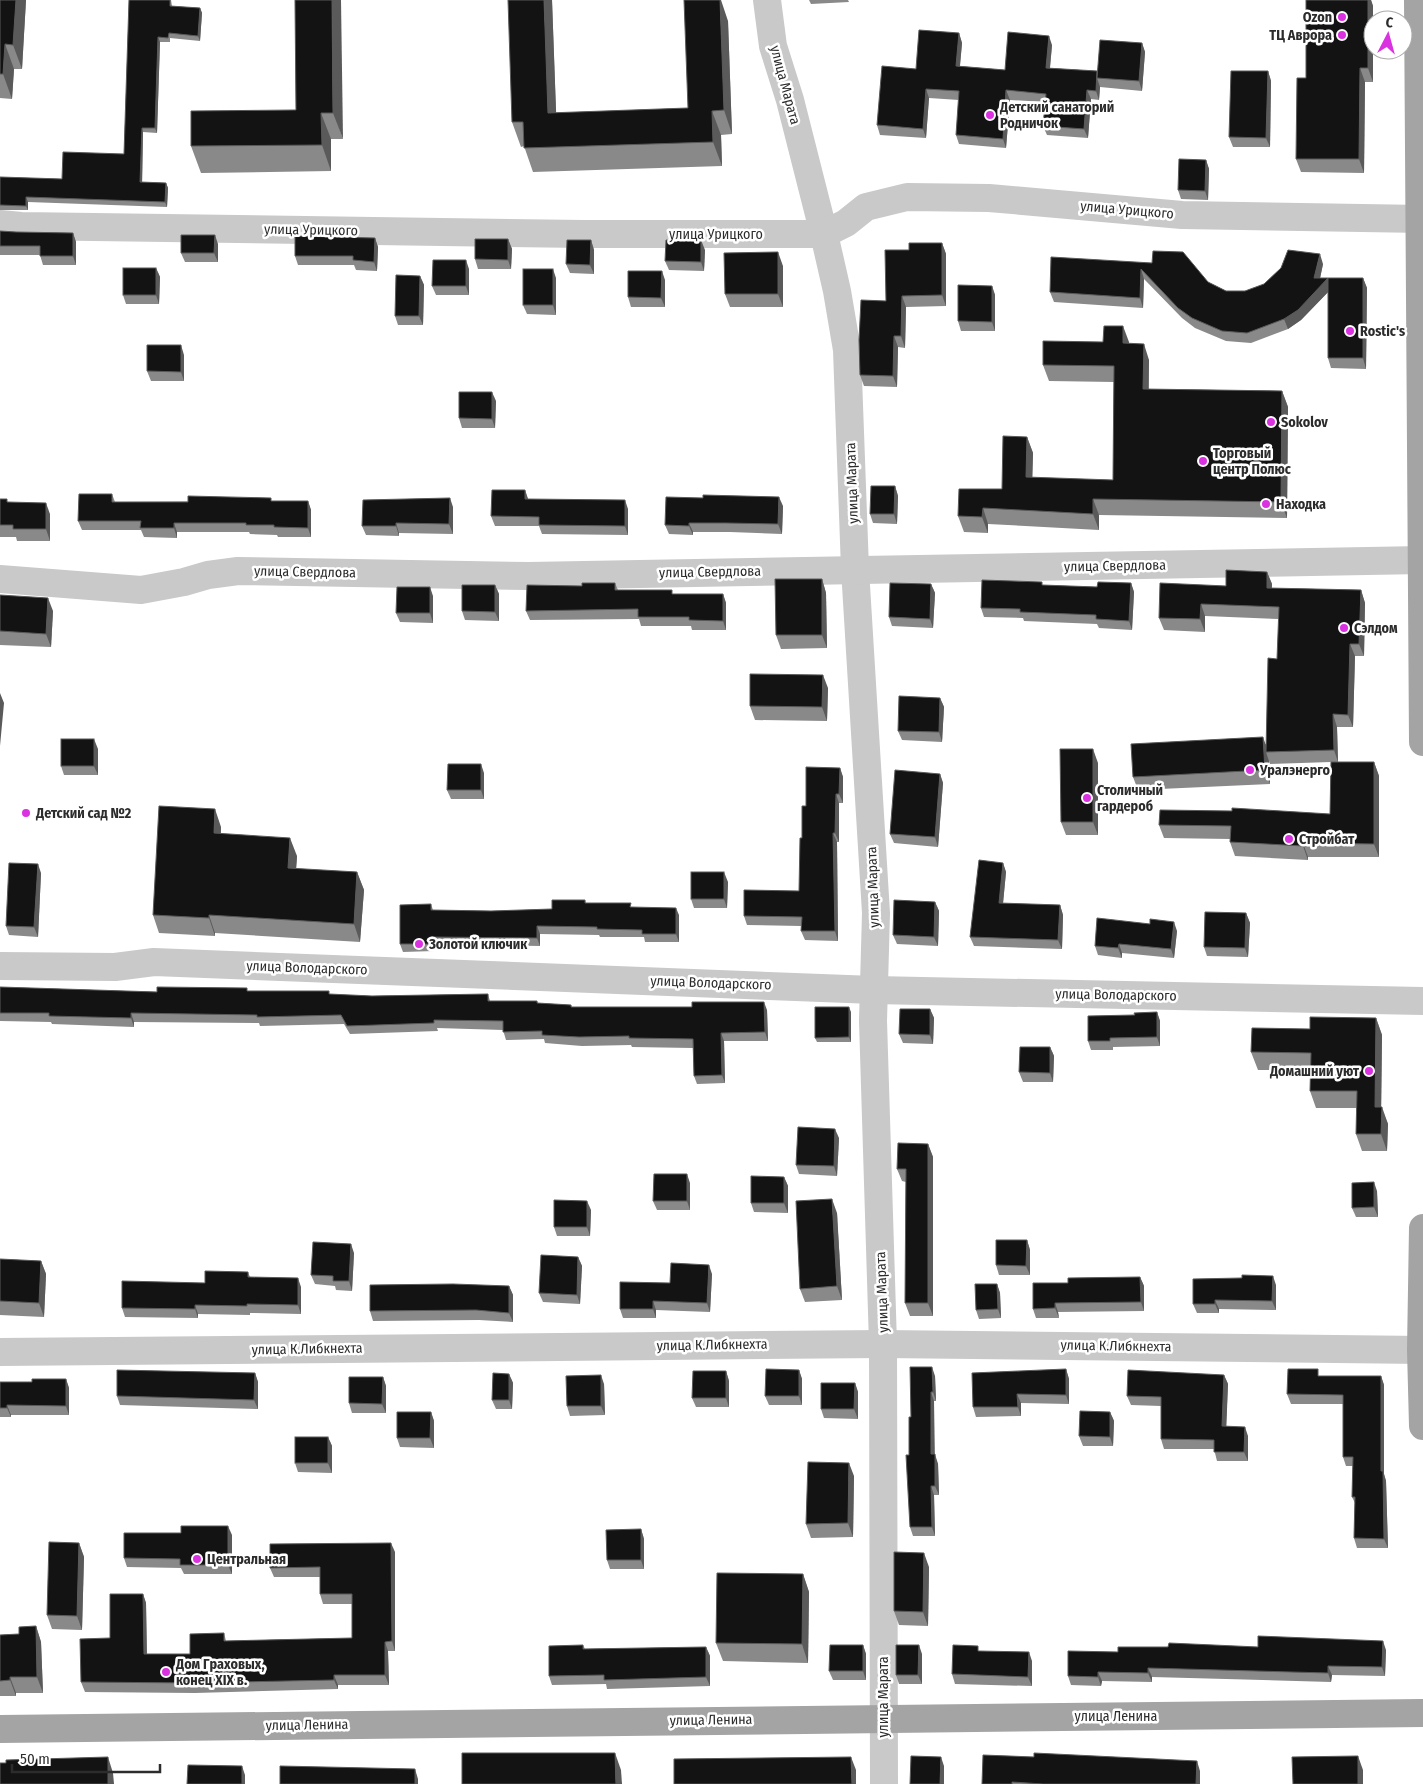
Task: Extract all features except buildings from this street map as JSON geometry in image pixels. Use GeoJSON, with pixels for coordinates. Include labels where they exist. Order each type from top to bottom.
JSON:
{"type":"FeatureCollection","features":[{"type":"Feature","properties":{"kind":"main road"},"geometry":{"type":"LineString","coordinates":[[1418,0],[1422,219],[1423,742]]}},
{"type":"Feature","properties":{"kind":"main road"},"geometry":{"type":"LineString","coordinates":[[1423,1228],[1423,1426]]}},
{"type":"Feature","properties":{"kind":"main road","name":"улица Ленина"},"geometry":{"type":"LineString","coordinates":[[0,1729],[1423,1713]]}},
{"type":"Feature","properties":{"kind":"street","name":"улица Марата"},"geometry":{"type":"LineString","coordinates":[[768,0],[773,46],[790,100],[824,234],[837,291],[847,350],[855,569],[876,913],[874,990],[883,1344],[882,1718],[884,1784]]}},
{"type":"Feature","properties":{"kind":"street","name":"улица Урицкого"},"geometry":{"type":"LineString","coordinates":[[0,224],[21,226],[584,234],[824,234],[846,223],[866,207],[907,197],[989,198],[1182,215],[1422,219]]}},
{"type":"Feature","properties":{"kind":"street","name":"улица Свердлова"},"geometry":{"type":"LineString","coordinates":[[0,579],[141,590],[184,582],[208,575],[238,571],[529,576],[855,569],[1422,561]]}},
{"type":"Feature","properties":{"kind":"street","name":"улица Володарского"},"geometry":{"type":"LineString","coordinates":[[0,966],[115,967],[154,962],[874,990],[1423,1001]]}},
{"type":"Feature","properties":{"kind":"street","name":"улица К.Либкнехта"},"geometry":{"type":"LineString","coordinates":[[0,1352],[883,1344],[1422,1350]]}},
{"type":"Feature","properties":{"kind":"place","name":"Ozon"},"geometry":{"type":"Point","coordinates":[1342,17]}},
{"type":"Feature","properties":{"kind":"place","name":"ТЦ Аврора"},"geometry":{"type":"Point","coordinates":[1342,35]}},
{"type":"Feature","properties":{"kind":"place","name":"Детский санаторий Родничок"},"geometry":{"type":"Point","coordinates":[990,115]}},
{"type":"Feature","properties":{"kind":"place","name":"Rostic's"},"geometry":{"type":"Point","coordinates":[1350,331]}},
{"type":"Feature","properties":{"kind":"place","name":"Sokolov"},"geometry":{"type":"Point","coordinates":[1271,422]}},
{"type":"Feature","properties":{"kind":"place","name":"Торговый центр Полюс"},"geometry":{"type":"Point","coordinates":[1203,461]}},
{"type":"Feature","properties":{"kind":"place","name":"Находка"},"geometry":{"type":"Point","coordinates":[1266,504]}},
{"type":"Feature","properties":{"kind":"place","name":"Сэлдом"},"geometry":{"type":"Point","coordinates":[1344,628]}},
{"type":"Feature","properties":{"kind":"place","name":"Уралэнерго"},"geometry":{"type":"Point","coordinates":[1250,770]}},
{"type":"Feature","properties":{"kind":"place","name":"Столичный гардероб"},"geometry":{"type":"Point","coordinates":[1087,798]}},
{"type":"Feature","properties":{"kind":"place","name":"Детский сад №2"},"geometry":{"type":"Point","coordinates":[26,813]}},
{"type":"Feature","properties":{"kind":"place","name":"Стройбат"},"geometry":{"type":"Point","coordinates":[1289,839]}},
{"type":"Feature","properties":{"kind":"place","name":"Золотой ключик"},"geometry":{"type":"Point","coordinates":[419,944]}},
{"type":"Feature","properties":{"kind":"place","name":"Домашний уют"},"geometry":{"type":"Point","coordinates":[1369,1071]}},
{"type":"Feature","properties":{"kind":"place","name":"Центральная"},"geometry":{"type":"Point","coordinates":[197,1559]}},
{"type":"Feature","properties":{"kind":"place","name":"Дом Граховых, конец XIX в."},"geometry":{"type":"Point","coordinates":[166,1672]}}]}
